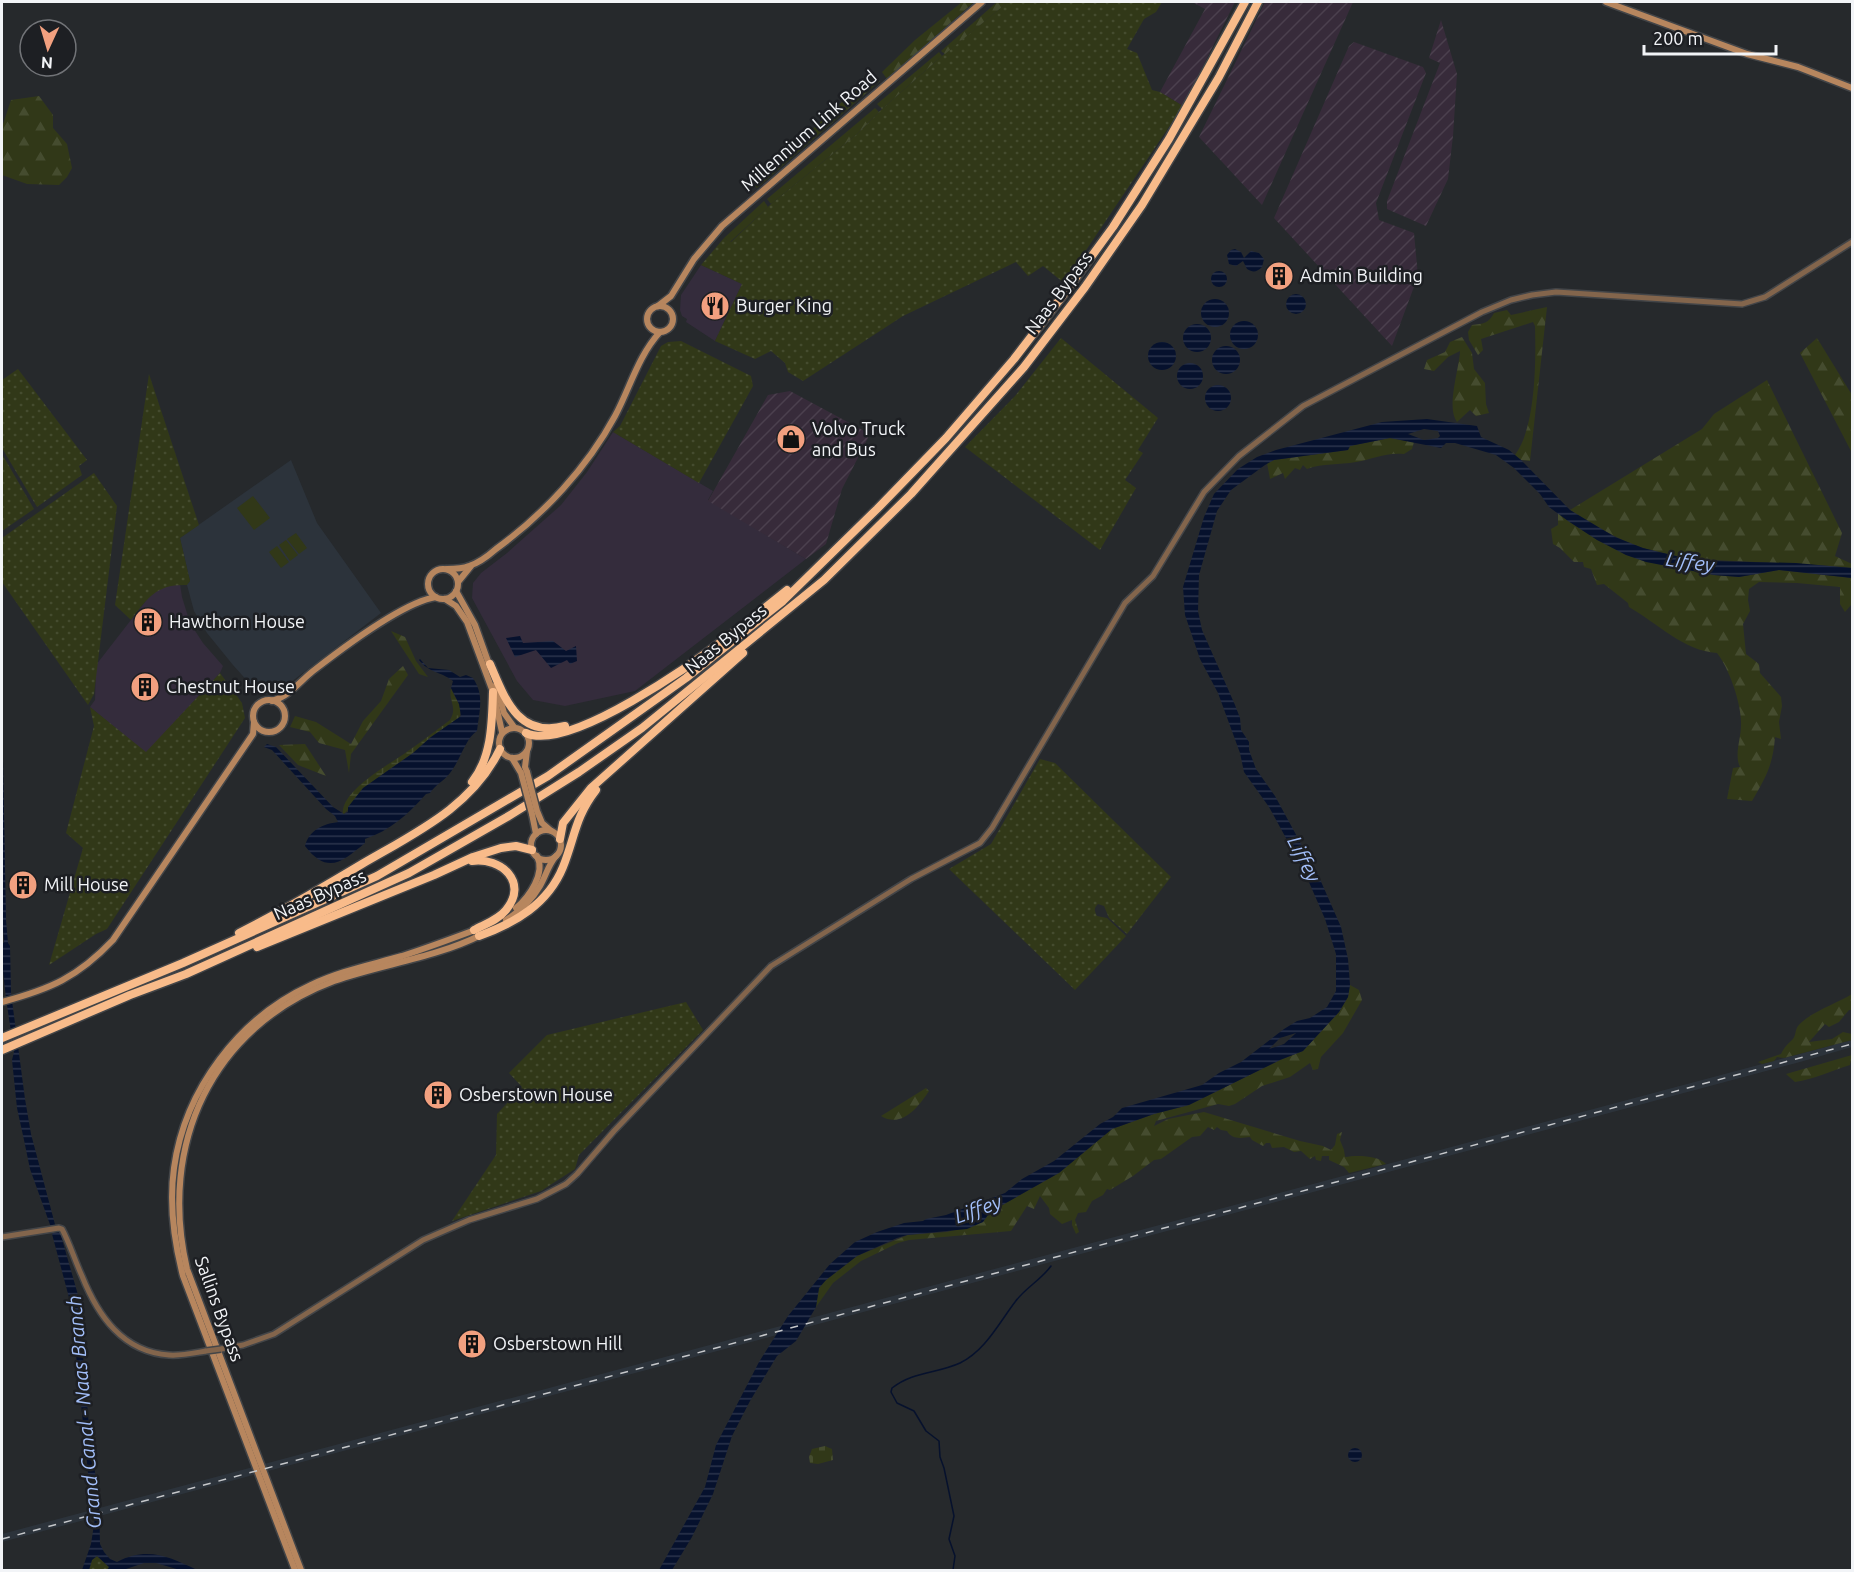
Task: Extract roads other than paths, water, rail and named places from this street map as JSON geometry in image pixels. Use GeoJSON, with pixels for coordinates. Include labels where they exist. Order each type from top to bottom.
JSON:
{"type":"FeatureCollection","features":[{"type":"Feature","properties":{"kind":"highway","name":"Naas Bypass"},"geometry":{"type":"LineString","coordinates":[[4,1049],[377,876],[548,776],[704,664],[783,601],[946,438],[1014,359],[1113,227],[1169,139],[1245,2]]}},
{"type":"Feature","properties":{"kind":"highway","name":"Naas Bypass"},"geometry":{"type":"LineString","coordinates":[[3,1037],[129,991],[186,974],[409,873],[507,817],[579,772],[642,728],[824,580],[911,495],[1031,358],[1085,287],[1142,205],[1219,77],[1258,2]]}},
{"type":"Feature","properties":{"kind":"highway"},"geometry":{"type":"LineString","coordinates":[[526,733],[544,737],[591,724],[603,717],[694,662],[749,621],[831,553]]}},
{"type":"Feature","properties":{"kind":"highway"},"geometry":{"type":"LineString","coordinates":[[560,839],[563,823],[591,788],[743,653],[779,616]]}},
{"type":"Feature","properties":{"kind":"highway"},"geometry":{"type":"LineString","coordinates":[[489,664],[514,714],[525,722],[551,729],[603,717]]}},
{"type":"Feature","properties":{"kind":"highway"},"geometry":{"type":"LineString","coordinates":[[456,804],[476,778],[487,755],[493,692]]}},
{"type":"Feature","properties":{"kind":"highway"},"geometry":{"type":"LineString","coordinates":[[129,991],[300,900],[422,830],[446,813],[486,773],[500,749]]}},
{"type":"Feature","properties":{"kind":"highway"},"geometry":{"type":"LineString","coordinates":[[477,933],[515,921],[542,899],[556,882],[578,819],[613,768]]}},
{"type":"Feature","properties":{"kind":"highway"},"geometry":{"type":"LineString","coordinates":[[129,991],[238,955],[501,848],[516,846],[535,853]]}},
{"type":"Feature","properties":{"kind":"highway"},"geometry":{"type":"LineString","coordinates":[[453,866],[481,860],[492,861],[502,866],[513,881],[513,898],[505,912],[477,933]]}},
{"type":"Feature","properties":{"kind":"main road","name":"Millennium Link Road"},"geometry":{"type":"LineString","coordinates":[[658,306],[671,296],[694,259],[722,226],[982,2]]}},
{"type":"Feature","properties":{"kind":"main road"},"geometry":{"type":"LineString","coordinates":[[1606,2],[1737,51],[1798,67],[1852,88]]}},
{"type":"Feature","properties":{"kind":"main road","name":"Millennium Link Road"},"geometry":{"type":"LineString","coordinates":[[670,310],[671,296]]}},
{"type":"Feature","properties":{"kind":"main road"},"geometry":{"type":"LineString","coordinates":[[445,599],[456,591],[458,582],[471,566],[513,537],[544,509],[571,479],[614,418],[648,345],[660,332],[672,325],[673,318],[670,310],[658,306],[648,314],[648,345]]}},
{"type":"Feature","properties":{"kind":"main road"},"geometry":{"type":"LineString","coordinates":[[649,325],[653,330],[660,332]]}},
{"type":"Feature","properties":{"kind":"main road"},"geometry":{"type":"LineString","coordinates":[[420,600],[434,571],[471,566]]}},
{"type":"Feature","properties":{"kind":"main road"},"geometry":{"type":"LineString","coordinates":[[447,569],[454,574],[458,582]]}},
{"type":"Feature","properties":{"kind":"main road"},"geometry":{"type":"LineString","coordinates":[[428,587],[436,597]]}},
{"type":"Feature","properties":{"kind":"main road"},"geometry":{"type":"LineString","coordinates":[[456,591],[475,625],[504,713],[514,727],[526,733],[529,740],[524,773],[534,812],[536,834],[532,841],[535,853],[546,860],[556,856],[561,846],[560,839],[546,828],[534,812]]}},
{"type":"Feature","properties":{"kind":"main road"},"geometry":{"type":"LineString","coordinates":[[2,1002],[41,991],[69,978],[96,958],[112,940],[253,734],[253,714],[256,706],[264,701],[272,701],[286,695],[312,672],[360,637],[420,600],[436,597],[445,599],[456,606],[466,622],[493,692],[502,732],[499,740],[500,749],[512,758],[524,773]]}},
{"type":"Feature","properties":{"kind":"main road"},"geometry":{"type":"LineString","coordinates":[[253,734],[262,731],[271,732],[279,728],[284,721],[282,708],[286,695]]}},
{"type":"Feature","properties":{"kind":"main road"},"geometry":{"type":"LineString","coordinates":[[272,701],[282,708]]}},
{"type":"Feature","properties":{"kind":"main road"},"geometry":{"type":"LineString","coordinates":[[254,722],[262,731]]}},
{"type":"Feature","properties":{"kind":"main road"},"geometry":{"type":"LineString","coordinates":[[502,732],[514,727]]}},
{"type":"Feature","properties":{"kind":"main road"},"geometry":{"type":"LineString","coordinates":[[512,758],[520,756],[527,750]]}},
{"type":"Feature","properties":{"kind":"main road"},"geometry":{"type":"LineString","coordinates":[[536,834],[545,830],[551,831]]}},
{"type":"Feature","properties":{"kind":"main road","name":"Sallins Bypass"},"geometry":{"type":"LineString","coordinates":[[301,1570],[187,1269],[178,1218],[178,1196],[186,1142],[211,1082],[249,1034],[286,1005],[334,981],[451,947],[499,921],[520,905],[540,873],[540,862],[535,853]]}},
{"type":"Feature","properties":{"kind":"main road","name":"Sallins Bypass"},"geometry":{"type":"LineString","coordinates":[[295,1570],[183,1276],[172,1213],[173,1170],[188,1114],[198,1092],[236,1039],[265,1012],[283,1000],[326,979],[477,933],[509,918],[525,906],[540,886],[550,862],[556,856]]}},
{"type":"Feature","properties":{"kind":"street"},"geometry":{"type":"LineString","coordinates":[[2,1237],[59,1228],[63,1231],[90,1294],[105,1321],[115,1332],[132,1344],[150,1352],[170,1355],[243,1345],[274,1334],[423,1240],[469,1220],[537,1199],[566,1184],[771,966],[911,879],[980,843],[993,828],[1125,603],[1158,568],[1204,492],[1239,456],[1304,406],[1482,312],[1511,300],[1532,295],[1581,293],[1742,304],[1765,297],[1852,242]]}},
{"type":"Feature","properties":{"kind":"water"},"geometry":{"type":"Polygon","coordinates":[[[1235,249],[1241,252],[1244,258],[1251,251],[1259,253],[1264,259],[1262,267],[1253,271],[1247,269],[1243,261],[1236,266],[1229,264],[1227,255],[1235,249]]]}},
{"type":"Feature","properties":{"kind":"water"},"geometry":{"type":"Polygon","coordinates":[[[1219,271],[1225,273],[1227,279],[1225,285],[1219,287],[1213,285],[1211,279],[1213,273],[1219,271]]]}},
{"type":"Feature","properties":{"kind":"water"},"geometry":{"type":"Polygon","coordinates":[[[1296,294],[1303,297],[1306,304],[1303,311],[1296,314],[1289,311],[1286,304],[1289,297],[1296,294]]]}},
{"type":"Feature","properties":{"kind":"water"},"geometry":{"type":"Polygon","coordinates":[[[1215,299],[1225,303],[1229,313],[1225,323],[1215,327],[1205,323],[1201,313],[1205,303],[1215,299]]]}},
{"type":"Feature","properties":{"kind":"water"},"geometry":{"type":"Polygon","coordinates":[[[1244,321],[1254,325],[1258,335],[1254,345],[1244,349],[1234,345],[1230,335],[1234,325],[1244,321]]]}},
{"type":"Feature","properties":{"kind":"water"},"geometry":{"type":"Polygon","coordinates":[[[1197,324],[1207,328],[1211,338],[1207,348],[1197,352],[1187,348],[1183,338],[1187,328],[1197,324]]]}},
{"type":"Feature","properties":{"kind":"water"},"geometry":{"type":"Polygon","coordinates":[[[1162,342],[1172,346],[1176,356],[1172,366],[1162,370],[1152,366],[1148,356],[1152,346],[1162,342]]]}},
{"type":"Feature","properties":{"kind":"water"},"geometry":{"type":"Polygon","coordinates":[[[1226,346],[1236,350],[1240,360],[1236,370],[1226,374],[1216,370],[1212,360],[1216,350],[1226,346]]]}},
{"type":"Feature","properties":{"kind":"water"},"geometry":{"type":"Polygon","coordinates":[[[1190,363],[1199,367],[1203,376],[1199,385],[1190,389],[1181,385],[1177,376],[1181,367],[1190,363]]]}},
{"type":"Feature","properties":{"kind":"water"},"geometry":{"type":"Polygon","coordinates":[[[1218,385],[1227,389],[1231,398],[1227,407],[1218,411],[1209,407],[1205,398],[1209,389],[1218,385]]]}},
{"type":"Feature","properties":{"kind":"water","name":"Liffey"},"geometry":{"type":"Polygon","coordinates":[[[1427,419],[1477,426],[1481,437],[1509,450],[1570,510],[1615,537],[1643,548],[1708,561],[1796,563],[1852,568],[1852,578],[1779,570],[1739,577],[1714,575],[1646,562],[1626,555],[1597,540],[1568,521],[1549,507],[1540,494],[1514,468],[1496,455],[1455,443],[1446,443],[1441,448],[1390,438],[1350,446],[1348,450],[1274,460],[1231,490],[1217,511],[1199,575],[1198,611],[1202,630],[1235,705],[1240,718],[1241,730],[1249,742],[1249,750],[1256,769],[1275,796],[1319,877],[1341,927],[1348,959],[1350,985],[1348,997],[1339,1012],[1303,1051],[1189,1105],[1154,1114],[1112,1129],[1059,1173],[990,1212],[983,1222],[967,1229],[897,1238],[857,1256],[826,1280],[819,1288],[816,1307],[796,1341],[777,1356],[750,1401],[732,1436],[713,1494],[692,1537],[672,1570],[659,1570],[705,1487],[716,1445],[759,1362],[788,1316],[830,1264],[855,1242],[904,1223],[946,1215],[1005,1193],[1022,1179],[1054,1161],[1122,1108],[1202,1085],[1241,1062],[1284,1029],[1297,1021],[1310,1018],[1327,1007],[1336,991],[1336,954],[1325,919],[1305,873],[1269,807],[1244,772],[1240,753],[1218,693],[1200,659],[1185,615],[1183,587],[1204,517],[1214,494],[1238,469],[1257,457],[1276,450],[1382,422],[1427,419]],[[1424,429],[1408,434],[1424,440],[1440,436],[1438,431],[1424,429]],[[1296,1033],[1280,1038],[1269,1049],[1284,1044],[1296,1033]]]}},
{"type":"Feature","properties":{"kind":"water"},"geometry":{"type":"Polygon","coordinates":[[[520,636],[523,643],[553,641],[566,651],[576,646],[577,661],[570,664],[567,660],[551,668],[536,650],[515,657],[506,638],[520,636]]]}},
{"type":"Feature","properties":{"kind":"water"},"geometry":{"type":"Polygon","coordinates":[[[428,668],[449,670],[460,677],[466,675],[473,678],[479,691],[480,711],[477,731],[469,739],[448,776],[406,815],[390,827],[365,839],[365,843],[342,860],[328,863],[313,855],[305,846],[313,832],[327,824],[338,822],[335,816],[272,750],[264,747],[267,744],[276,747],[333,807],[344,814],[348,812],[348,807],[363,788],[461,716],[459,704],[451,688],[453,681],[428,668]]]}},
{"type":"Feature","properties":{"kind":"water","name":"Grand Canal - Naas Branch"},"geometry":{"type":"Polygon","coordinates":[[[2,702],[6,920],[10,946],[11,993],[31,1134],[57,1232],[60,1232],[78,1295],[90,1439],[99,1499],[100,1544],[110,1559],[117,1562],[138,1555],[158,1555],[197,1570],[180,1570],[156,1563],[144,1563],[123,1570],[107,1570],[109,1567],[97,1556],[92,1560],[89,1570],[82,1570],[91,1544],[95,1518],[88,1473],[71,1305],[53,1233],[30,1169],[17,1108],[12,1060],[14,1052],[3,971],[2,702]]]}},
{"type":"Feature","properties":{"kind":"water"},"geometry":{"type":"Polygon","coordinates":[[[1355,1448],[1360,1450],[1362,1455],[1360,1460],[1355,1462],[1350,1460],[1348,1455],[1350,1450],[1355,1448]]]}},
{"type":"Feature","properties":{"kind":"waterway"},"geometry":{"type":"LineString","coordinates":[[953,1570],[955,1556],[949,1539],[954,1516],[940,1457],[939,1441],[926,1431],[914,1411],[897,1403],[891,1392],[892,1388],[909,1378],[951,1367],[969,1358],[991,1336],[1019,1297],[1051,1266]]}},
{"type":"Feature","properties":{"kind":"railway"},"geometry":{"type":"LineString","coordinates":[[2,1539],[1852,1044]]}},
{"type":"Feature","properties":{"kind":"place","name":"Admin Building"},"geometry":{"type":"Point","coordinates":[1279,276]}},
{"type":"Feature","properties":{"kind":"place","name":"Burger King"},"geometry":{"type":"Point","coordinates":[715,306]}},
{"type":"Feature","properties":{"kind":"place","name":"Volvo Truck and Bus"},"geometry":{"type":"Point","coordinates":[791,439]}},
{"type":"Feature","properties":{"kind":"place","name":"Hawthorn House"},"geometry":{"type":"Point","coordinates":[148,622]}},
{"type":"Feature","properties":{"kind":"place","name":"Chestnut House"},"geometry":{"type":"Point","coordinates":[145,687]}},
{"type":"Feature","properties":{"kind":"place","name":"Mill House"},"geometry":{"type":"Point","coordinates":[23,885]}},
{"type":"Feature","properties":{"kind":"place","name":"Osberstown House"},"geometry":{"type":"Point","coordinates":[438,1095]}},
{"type":"Feature","properties":{"kind":"place","name":"Osberstown Hill"},"geometry":{"type":"Point","coordinates":[472,1344]}}]}
